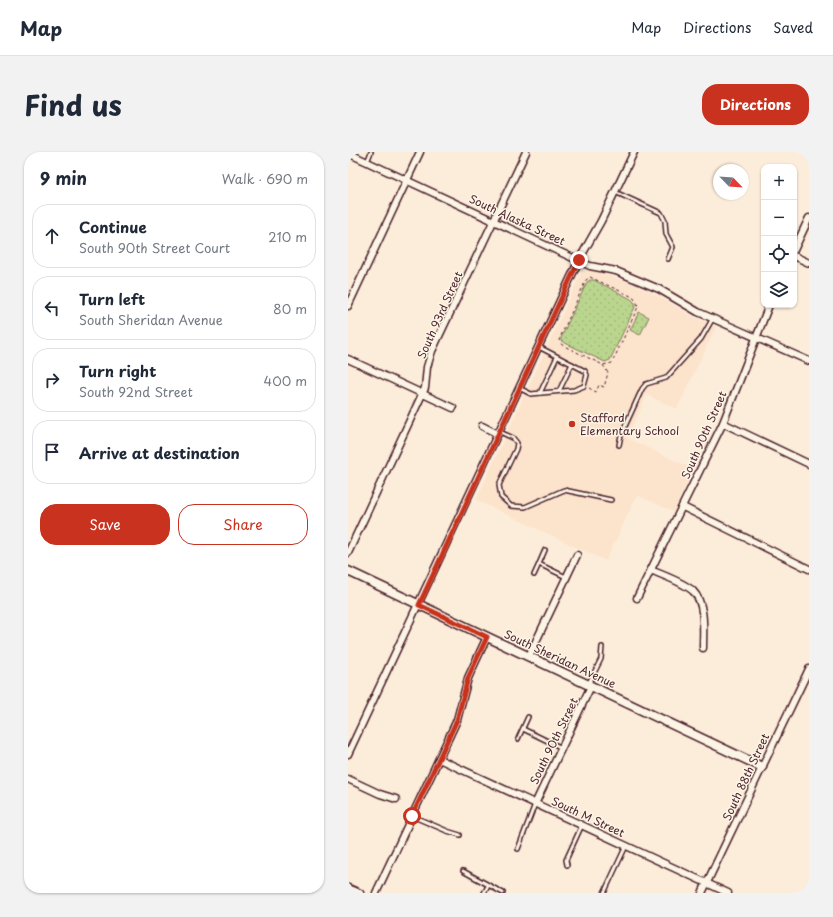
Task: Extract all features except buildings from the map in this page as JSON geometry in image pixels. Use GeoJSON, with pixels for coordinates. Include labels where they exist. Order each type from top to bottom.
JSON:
{"type":"FeatureCollection","features":[{"type":"Feature","properties":{"kind":"street"},"geometry":{"type":"LineString","coordinates":[[348,306],[420,152]]}},
{"type":"Feature","properties":{"kind":"street","name":"South 93rd Street"},"geometry":{"type":"LineString","coordinates":[[348,553],[425,388],[427,367],[432,351],[526,152]]}},
{"type":"Feature","properties":{"kind":"street"},"geometry":{"type":"LineString","coordinates":[[348,754],[419,605],[579,260],[601,221],[634,152]]}},
{"type":"Feature","properties":{"kind":"street","name":"South Alaska Street"},"geometry":{"type":"LineString","coordinates":[[348,154],[579,260],[596,267],[616,271],[658,289],[712,318],[809,361]]}},
{"type":"Feature","properties":{"kind":"street"},"geometry":{"type":"LineString","coordinates":[[797,244],[809,218]]}},
{"type":"Feature","properties":{"kind":"street"},"geometry":{"type":"LineString","coordinates":[[797,257],[809,263]]}},
{"type":"Feature","properties":{"kind":"street","name":"South 90th Street"},"geometry":{"type":"LineString","coordinates":[[637,598],[723,423],[768,308]]}},
{"type":"Feature","properties":{"kind":"street"},"geometry":{"type":"LineString","coordinates":[[348,359],[453,408]]}},
{"type":"Feature","properties":{"kind":"street"},"geometry":{"type":"LineString","coordinates":[[723,423],[809,464]]}},
{"type":"Feature","properties":{"kind":"street"},"geometry":{"type":"LineString","coordinates":[[482,426],[499,433]]}},
{"type":"Feature","properties":{"kind":"street"},"geometry":{"type":"LineString","coordinates":[[683,507],[809,569]]}},
{"type":"Feature","properties":{"kind":"street"},"geometry":{"type":"LineString","coordinates":[[529,656],[576,555]]}},
{"type":"Feature","properties":{"kind":"street"},"geometry":{"type":"LineString","coordinates":[[651,570],[688,588],[697,597],[701,608],[703,648]]}},
{"type":"Feature","properties":{"kind":"street","name":"South Sheridan Avenue"},"geometry":{"type":"LineString","coordinates":[[348,571],[762,767]]}},
{"type":"Feature","properties":{"kind":"street"},"geometry":{"type":"LineString","coordinates":[[376,893],[457,720],[468,678],[487,637]]}},
{"type":"Feature","properties":{"kind":"street","name":"South 88th Street"},"geometry":{"type":"LineString","coordinates":[[702,893],[809,669]]}},
{"type":"Feature","properties":{"kind":"street","name":"South 90th Street"},"geometry":{"type":"LineString","coordinates":[[535,804],[590,685]]}},
{"type":"Feature","properties":{"kind":"street","name":"South M Street"},"geometry":{"type":"LineString","coordinates":[[439,759],[728,893]]}},
{"type":"Feature","properties":{"kind":"street"},"geometry":{"type":"LineString","coordinates":[[348,779],[380,794],[396,799]]}},
{"type":"Feature","properties":{"kind":"street"},"geometry":{"type":"LineString","coordinates":[[348,888],[360,893]]}},
{"type":"Feature","properties":{"kind":"lane"},"geometry":{"type":"LineString","coordinates":[[367,162],[371,152]]}},
{"type":"Feature","properties":{"kind":"lane"},"geometry":{"type":"LineString","coordinates":[[615,192],[661,213],[665,221],[664,228],[666,234],[673,247],[668,259]]}},
{"type":"Feature","properties":{"kind":"lane"},"geometry":{"type":"LineString","coordinates":[[620,445],[621,435],[646,384],[666,378],[701,339],[712,318]]}},
{"type":"Feature","properties":{"kind":"lane"},"geometry":{"type":"LineString","coordinates":[[519,388],[531,394],[579,389],[584,386],[587,375],[585,371],[538,347]]}},
{"type":"Feature","properties":{"kind":"lane"},"geometry":{"type":"LineString","coordinates":[[540,393],[557,357]]}},
{"type":"Feature","properties":{"kind":"lane"},"geometry":{"type":"LineString","coordinates":[[559,392],[572,364]]}},
{"type":"Feature","properties":{"kind":"lane"},"geometry":{"type":"LineString","coordinates":[[499,433],[513,438],[516,443],[516,450],[499,485],[501,497],[511,506],[525,507],[564,490],[611,500]]}},
{"type":"Feature","properties":{"kind":"lane"},"geometry":{"type":"LineString","coordinates":[[534,575],[545,550]]}},
{"type":"Feature","properties":{"kind":"lane"},"geometry":{"type":"LineString","coordinates":[[539,564],[566,577]]}},
{"type":"Feature","properties":{"kind":"lane"},"geometry":{"type":"LineString","coordinates":[[590,685],[601,659],[602,647]]}},
{"type":"Feature","properties":{"kind":"lane"},"geometry":{"type":"LineString","coordinates":[[518,739],[528,717]]}},
{"type":"Feature","properties":{"kind":"lane"},"geometry":{"type":"LineString","coordinates":[[523,729],[562,748]]}},
{"type":"Feature","properties":{"kind":"lane"},"geometry":{"type":"LineString","coordinates":[[518,848],[535,804]]}},
{"type":"Feature","properties":{"kind":"lane"},"geometry":{"type":"LineString","coordinates":[[412,816],[460,835]]}},
{"type":"Feature","properties":{"kind":"lane"},"geometry":{"type":"LineString","coordinates":[[567,865],[566,860],[582,825]]}},
{"type":"Feature","properties":{"kind":"lane"},"geometry":{"type":"LineString","coordinates":[[604,893],[626,846]]}},
{"type":"Feature","properties":{"kind":"lane"},"geometry":{"type":"LineString","coordinates":[[463,871],[486,882],[488,886],[503,893]]}},
{"type":"Feature","properties":{"kind":"lane"},"geometry":{"type":"LineString","coordinates":[[484,893],[488,886]]}},
{"type":"Feature","properties":{"kind":"path"},"geometry":{"type":"LineString","coordinates":[[584,386],[596,392],[600,385],[604,387],[608,373],[603,365],[562,345],[559,340],[586,280],[590,278],[633,296],[638,307],[612,363],[603,365]]}},
{"type":"Feature","properties":{"kind":"shaded area","name":"Stafford Elementary School"},"geometry":{"type":"Polygon","coordinates":[[[586,269],[629,282],[660,297],[692,316],[716,327],[677,409],[647,395],[627,438],[693,469],[674,512],[637,495],[606,561],[476,500],[582,271],[586,269]]]}},
{"type":"Feature","properties":{"kind":"green space"},"geometry":{"type":"Polygon","coordinates":[[[594,280],[631,299],[635,303],[635,307],[610,360],[605,362],[561,341],[561,338],[587,282],[594,280]]]}},
{"type":"Feature","properties":{"kind":"green space"},"geometry":{"type":"Polygon","coordinates":[[[639,312],[649,317],[640,335],[630,330],[639,312]]]}},
{"type":"Feature","properties":{"kind":"place","name":"Stafford Elementary School"},"geometry":{"type":"Point","coordinates":[572,424]}},
{"type":"Feature","properties":{"kind":"route"},"geometry":{"type":"LineString","coordinates":[[412,816],[457,720],[468,678],[487,637],[419,605],[579,260]]}}]}
